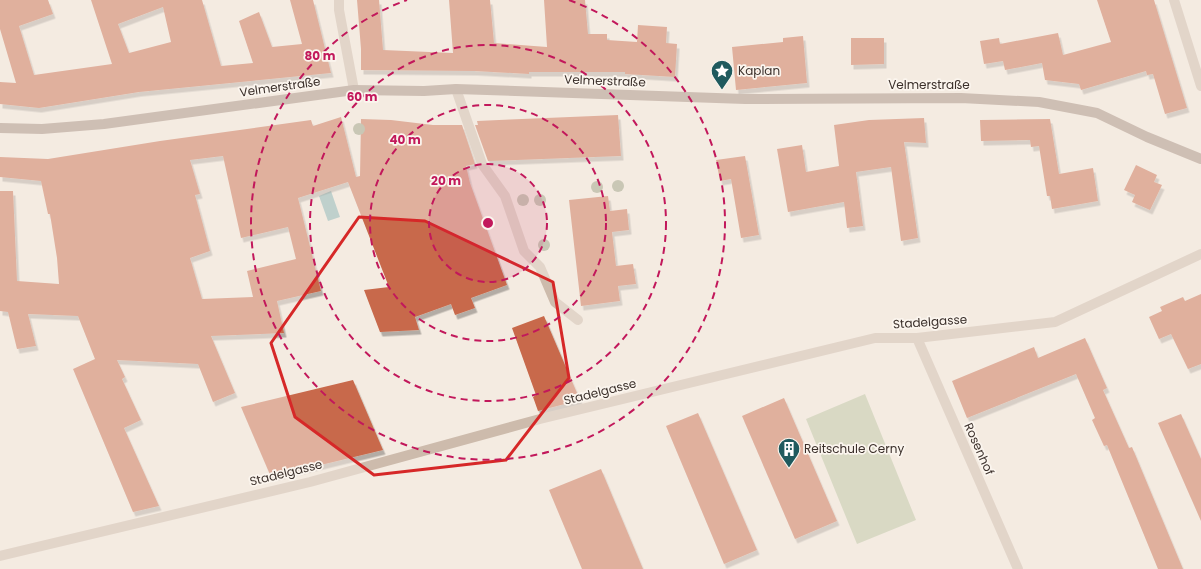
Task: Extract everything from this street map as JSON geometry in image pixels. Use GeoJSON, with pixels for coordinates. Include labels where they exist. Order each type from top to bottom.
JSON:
{"type":"FeatureCollection","features":[{"type":"Feature","properties":{"kind":"street"},"geometry":{"type":"LineString","coordinates":[[338,0],[354,90]]}},
{"type":"Feature","properties":{"kind":"street"},"geometry":{"type":"LineString","coordinates":[[1174,0],[1201,86]]}},
{"type":"Feature","properties":{"kind":"street"},"geometry":{"type":"LineString","coordinates":[[456,89],[482,164],[504,196],[524,251],[540,267],[556,302],[578,320]]}},
{"type":"Feature","properties":{"kind":"street","name":"Velmerstraße"},"geometry":{"type":"LineString","coordinates":[[0,128],[42,129],[104,124],[354,90],[424,91],[456,89],[745,99],[961,98],[1039,102],[1097,113],[1147,137],[1201,159]]}},
{"type":"Feature","properties":{"kind":"street","name":"Stadelgasse"},"geometry":{"type":"LineString","coordinates":[[0,556],[302,484],[540,420],[875,338],[917,338],[1055,322],[1201,254]]}},
{"type":"Feature","properties":{"kind":"street","name":"Rosenhof"},"geometry":{"type":"LineString","coordinates":[[917,338],[1018,569]]}},
{"type":"Feature","properties":{"kind":"highlighted area"},"geometry":{"type":"Polygon","coordinates":[[[359,217],[425,221],[553,282],[569,378],[506,460],[374,475],[295,417],[271,343],[359,217]]]}},
{"type":"Feature","properties":{"kind":"green space"},"geometry":{"type":"Polygon","coordinates":[[[865,394],[916,520],[857,544],[806,419],[865,394]]]}},
{"type":"Feature","properties":{"kind":"water"},"geometry":{"type":"Polygon","coordinates":[[[331,191],[340,217],[328,221],[319,196],[331,191]]]}},
{"type":"Feature","properties":{"kind":"building"},"geometry":{"type":"Polygon","coordinates":[[[0,0],[48,0],[53,14],[19,26],[34,75],[112,64],[91,0],[202,0],[221,66],[253,63],[239,21],[259,12],[272,47],[302,44],[290,0],[313,0],[331,73],[139,92],[39,108],[0,104],[0,82],[16,83],[0,29],[0,0]],[[163,7],[118,24],[129,53],[171,42],[163,7]]]}},
{"type":"Feature","properties":{"kind":"building"},"geometry":{"type":"Polygon","coordinates":[[[357,0],[379,0],[383,50],[453,53],[449,0],[490,0],[494,43],[547,47],[544,0],[585,0],[588,34],[607,34],[607,40],[637,42],[638,25],[667,27],[666,43],[677,44],[675,77],[625,74],[625,72],[529,72],[529,74],[475,71],[361,70],[357,0]]]}},
{"type":"Feature","properties":{"kind":"building"},"geometry":{"type":"Polygon","coordinates":[[[1097,0],[1154,0],[1187,108],[1165,114],[1153,74],[1147,75],[1146,71],[1081,90],[1079,84],[1045,80],[1042,63],[1005,70],[1003,61],[984,64],[980,41],[999,38],[1000,44],[1058,33],[1063,55],[1111,42],[1097,0]]]}},
{"type":"Feature","properties":{"kind":"building"},"geometry":{"type":"Polygon","coordinates":[[[803,36],[807,83],[736,90],[732,47],[783,42],[783,38],[803,36]]]}},
{"type":"Feature","properties":{"kind":"building"},"geometry":{"type":"Polygon","coordinates":[[[851,38],[884,38],[884,64],[851,65],[851,38]]]}},
{"type":"Feature","properties":{"kind":"building"},"geometry":{"type":"Polygon","coordinates":[[[618,115],[621,156],[488,161],[475,125],[478,125],[477,121],[618,115]]]}},
{"type":"Feature","properties":{"kind":"building"},"geometry":{"type":"Polygon","coordinates":[[[341,117],[356,177],[360,176],[361,119],[391,120],[433,125],[462,125],[475,164],[466,166],[470,183],[507,285],[471,298],[475,308],[455,315],[451,304],[415,317],[419,330],[380,332],[364,290],[389,287],[348,182],[298,198],[321,291],[277,301],[284,333],[211,336],[235,393],[213,402],[198,364],[117,360],[125,377],[122,379],[141,420],[124,428],[159,506],[133,512],[73,369],[95,359],[78,316],[28,314],[36,346],[17,349],[8,312],[0,311],[0,191],[13,191],[17,281],[59,284],[57,258],[50,214],[48,214],[41,181],[0,177],[0,157],[48,159],[160,141],[311,120],[313,126],[341,117]],[[223,156],[190,160],[200,194],[195,195],[210,251],[190,258],[202,299],[253,297],[247,271],[296,259],[288,227],[241,238],[223,156]]]}},
{"type":"Feature","properties":{"kind":"building"},"geometry":{"type":"Polygon","coordinates":[[[924,118],[926,143],[904,142],[918,238],[901,241],[891,167],[856,172],[863,226],[847,228],[844,202],[788,212],[777,149],[802,145],[806,172],[839,166],[834,125],[869,120],[924,118]]]}},
{"type":"Feature","properties":{"kind":"building"},"geometry":{"type":"Polygon","coordinates":[[[1050,119],[1059,174],[1093,168],[1098,201],[1052,209],[1050,196],[1047,196],[1039,146],[1031,147],[1030,140],[981,141],[980,120],[1050,119]]]}},
{"type":"Feature","properties":{"kind":"building"},"geometry":{"type":"Polygon","coordinates":[[[745,156],[759,235],[741,238],[731,179],[720,181],[716,160],[745,156]]]}},
{"type":"Feature","properties":{"kind":"building"},"geometry":{"type":"Polygon","coordinates":[[[1136,165],[1157,175],[1154,182],[1162,185],[1150,210],[1132,202],[1135,195],[1124,190],[1136,165]]]}},
{"type":"Feature","properties":{"kind":"building"},"geometry":{"type":"Polygon","coordinates":[[[608,196],[610,211],[627,209],[629,230],[612,232],[616,266],[633,264],[636,284],[618,286],[620,301],[581,306],[569,200],[608,196]]]}},
{"type":"Feature","properties":{"kind":"building"},"geometry":{"type":"Polygon","coordinates":[[[1201,294],[1201,364],[1188,369],[1171,334],[1159,339],[1149,317],[1162,311],[1160,307],[1183,297],[1185,301],[1201,294]]]}},
{"type":"Feature","properties":{"kind":"building"},"geometry":{"type":"Polygon","coordinates":[[[544,316],[580,400],[538,411],[533,397],[536,395],[512,328],[544,316]]]}},
{"type":"Feature","properties":{"kind":"building"},"geometry":{"type":"Polygon","coordinates":[[[1085,338],[1107,388],[1103,390],[1129,448],[1132,447],[1183,569],[1158,569],[1107,445],[1104,446],[1092,420],[1095,418],[1076,374],[967,418],[952,381],[1034,347],[1038,358],[1085,338]]]}},
{"type":"Feature","properties":{"kind":"building"},"geometry":{"type":"Polygon","coordinates":[[[353,380],[383,450],[271,477],[241,407],[353,380]]]}},
{"type":"Feature","properties":{"kind":"building","name":"Reitschule Cerny"},"geometry":{"type":"Polygon","coordinates":[[[784,398],[837,521],[795,539],[742,416],[784,398]]]}},
{"type":"Feature","properties":{"kind":"building"},"geometry":{"type":"Polygon","coordinates":[[[698,413],[757,550],[724,564],[666,426],[698,413]]]}},
{"type":"Feature","properties":{"kind":"building"},"geometry":{"type":"Polygon","coordinates":[[[1181,414],[1201,459],[1201,521],[1158,423],[1181,414]]]}},
{"type":"Feature","properties":{"kind":"building"},"geometry":{"type":"Polygon","coordinates":[[[601,469],[643,569],[582,569],[549,490],[601,469]]]}},
{"type":"Feature","properties":{"kind":"place","name":"Kaplan"},"geometry":{"type":"Point","coordinates":[722,90]}},
{"type":"Feature","properties":{"kind":"place","name":"Reitschule Cerny"},"geometry":{"type":"Point","coordinates":[789,468]}}]}
